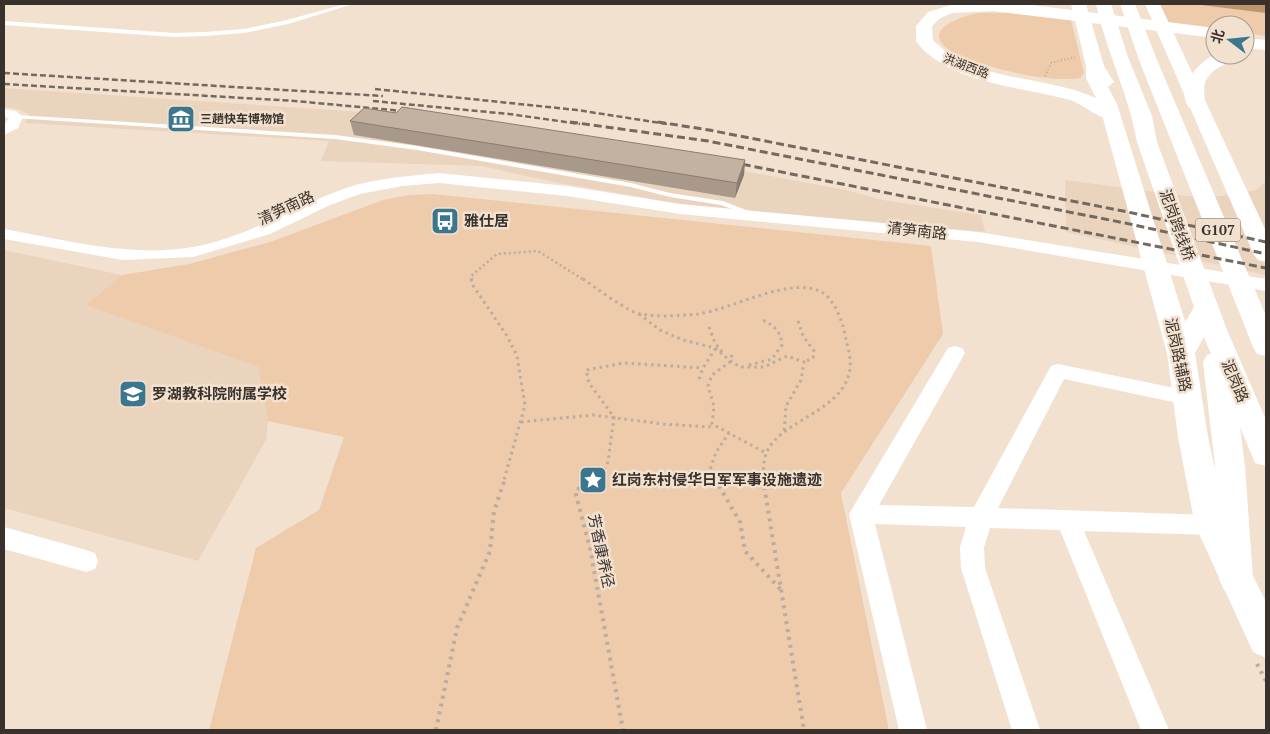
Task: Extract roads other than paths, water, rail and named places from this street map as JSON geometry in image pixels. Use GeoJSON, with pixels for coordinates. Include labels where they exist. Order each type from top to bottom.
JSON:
{"type":"FeatureCollection","features":[{"type":"Feature","properties":{"kind":"main road","name":"泥岗路辅路"},"geometry":{"type":"LineString","coordinates":[[1078,4],[1090,63],[1111,115],[1181,353],[1187,397],[1211,525],[1266,640]]}},
{"type":"Feature","properties":{"kind":"main road","name":"G107"},"geometry":{"type":"LineString","coordinates":[[1103,4],[1119,57],[1142,116],[1147,142]]}},
{"type":"Feature","properties":{"kind":"main road","name":"G107"},"geometry":{"type":"LineString","coordinates":[[1127,4],[1148,60],[1266,346]]}},
{"type":"Feature","properties":{"kind":"main road"},"geometry":{"type":"LineString","coordinates":[[1152,4],[1266,254]]}},
{"type":"Feature","properties":{"kind":"main road","name":"洪湖西路"},"geometry":{"type":"LineString","coordinates":[[1111,115],[1102,108],[1078,97],[990,76],[952,63],[939,57],[926,44],[923,37],[923,29],[927,21],[943,8],[982,6],[1040,11],[1205,32]]}},
{"type":"Feature","properties":{"kind":"main road","name":"洪湖西路"},"geometry":{"type":"LineString","coordinates":[[1090,63],[1087,85],[1068,85],[974,65],[959,60],[940,48],[935,40],[935,32],[939,25],[948,18],[960,14],[989,11],[1040,15],[1205,38]]}},
{"type":"Feature","properties":{"kind":"main road","name":"泥岗路辅路"},"geometry":{"type":"LineString","coordinates":[[1090,63],[1147,142]]}},
{"type":"Feature","properties":{"kind":"main road"},"geometry":{"type":"LineString","coordinates":[[1196,104],[1194,92],[1209,65]]}},
{"type":"Feature","properties":{"kind":"main road","name":"泥岗跨线桥"},"geometry":{"type":"LineString","coordinates":[[1147,142],[1210,319]]}},
{"type":"Feature","properties":{"kind":"main road"},"geometry":{"type":"LineString","coordinates":[[1181,353],[1210,319]]}},
{"type":"Feature","properties":{"kind":"main road"},"geometry":{"type":"LineString","coordinates":[[1210,319],[1230,466],[1236,579]]}},
{"type":"Feature","properties":{"kind":"main road","name":"泥岗路"},"geometry":{"type":"LineString","coordinates":[[1210,319],[1266,454]]}},
{"type":"Feature","properties":{"kind":"street"},"geometry":{"type":"LineString","coordinates":[[4,131],[13,125],[10,115]]}},
{"type":"Feature","properties":{"kind":"street","name":"清笋南路"},"geometry":{"type":"LineString","coordinates":[[4,222],[113,242],[134,244],[165,243],[193,240],[235,230],[266,219],[324,191],[362,179],[403,171],[439,169],[467,171],[547,184],[567,191]]}},
{"type":"Feature","properties":{"kind":"street","name":"清笋南路"},"geometry":{"type":"LineString","coordinates":[[4,234],[123,255],[193,252],[233,241],[275,226],[337,196],[387,183],[439,178],[567,191],[680,209],[978,237],[1266,285]]}},
{"type":"Feature","properties":{"kind":"street"},"geometry":{"type":"LineString","coordinates":[[913,730],[861,514],[955,353]]}},
{"type":"Feature","properties":{"kind":"street"},"geometry":{"type":"LineString","coordinates":[[1026,730],[973,568],[972,547],[981,517],[1058,371],[1187,397]]}},
{"type":"Feature","properties":{"kind":"street"},"geometry":{"type":"LineString","coordinates":[[861,514],[1211,525]]}},
{"type":"Feature","properties":{"kind":"street"},"geometry":{"type":"LineString","coordinates":[[1068,521],[1155,730]]}},
{"type":"Feature","properties":{"kind":"street"},"geometry":{"type":"LineString","coordinates":[[4,538],[86,561]]}},
{"type":"Feature","properties":{"kind":"lane"},"geometry":{"type":"LineString","coordinates":[[4,23],[174,35],[205,34],[244,30],[288,22],[350,4]]}},
{"type":"Feature","properties":{"kind":"lane"},"geometry":{"type":"LineString","coordinates":[[1020,4],[1040,11]]}},
{"type":"Feature","properties":{"kind":"lane"},"geometry":{"type":"LineString","coordinates":[[10,115],[334,137],[408,147],[631,184],[670,195],[722,203],[758,216]]}},
{"type":"Feature","properties":{"kind":"railway"},"geometry":{"type":"LineString","coordinates":[[4,73],[383,96]]}},
{"type":"Feature","properties":{"kind":"railway"},"geometry":{"type":"LineString","coordinates":[[4,84],[295,101],[413,112]]}},
{"type":"Feature","properties":{"kind":"railway"},"geometry":{"type":"LineString","coordinates":[[375,89],[577,110],[667,124]]}},
{"type":"Feature","properties":{"kind":"railway"},"geometry":{"type":"LineString","coordinates":[[373,101],[509,114],[580,124]]}},
{"type":"Feature","properties":{"kind":"railway"},"geometry":{"type":"LineString","coordinates":[[570,122],[708,141],[1125,223],[1266,254]]}},
{"type":"Feature","properties":{"kind":"railway"},"geometry":{"type":"LineString","coordinates":[[658,122],[709,130],[1123,211],[1266,242]]}},
{"type":"Feature","properties":{"kind":"railway"},"geometry":{"type":"LineString","coordinates":[[731,162],[1266,268]]}},
{"type":"Feature","properties":{"kind":"place","name":"三趟快车博物馆"},"geometry":{"type":"Point","coordinates":[181,119]}},
{"type":"Feature","properties":{"kind":"place","name":"雅仕居"},"geometry":{"type":"Point","coordinates":[445,221]}},
{"type":"Feature","properties":{"kind":"place","name":"罗湖教科院附属学校"},"geometry":{"type":"Point","coordinates":[133,394]}},
{"type":"Feature","properties":{"kind":"place","name":"红岗东村侵华日军军事设施遗迹"},"geometry":{"type":"Point","coordinates":[593,480]}}]}
